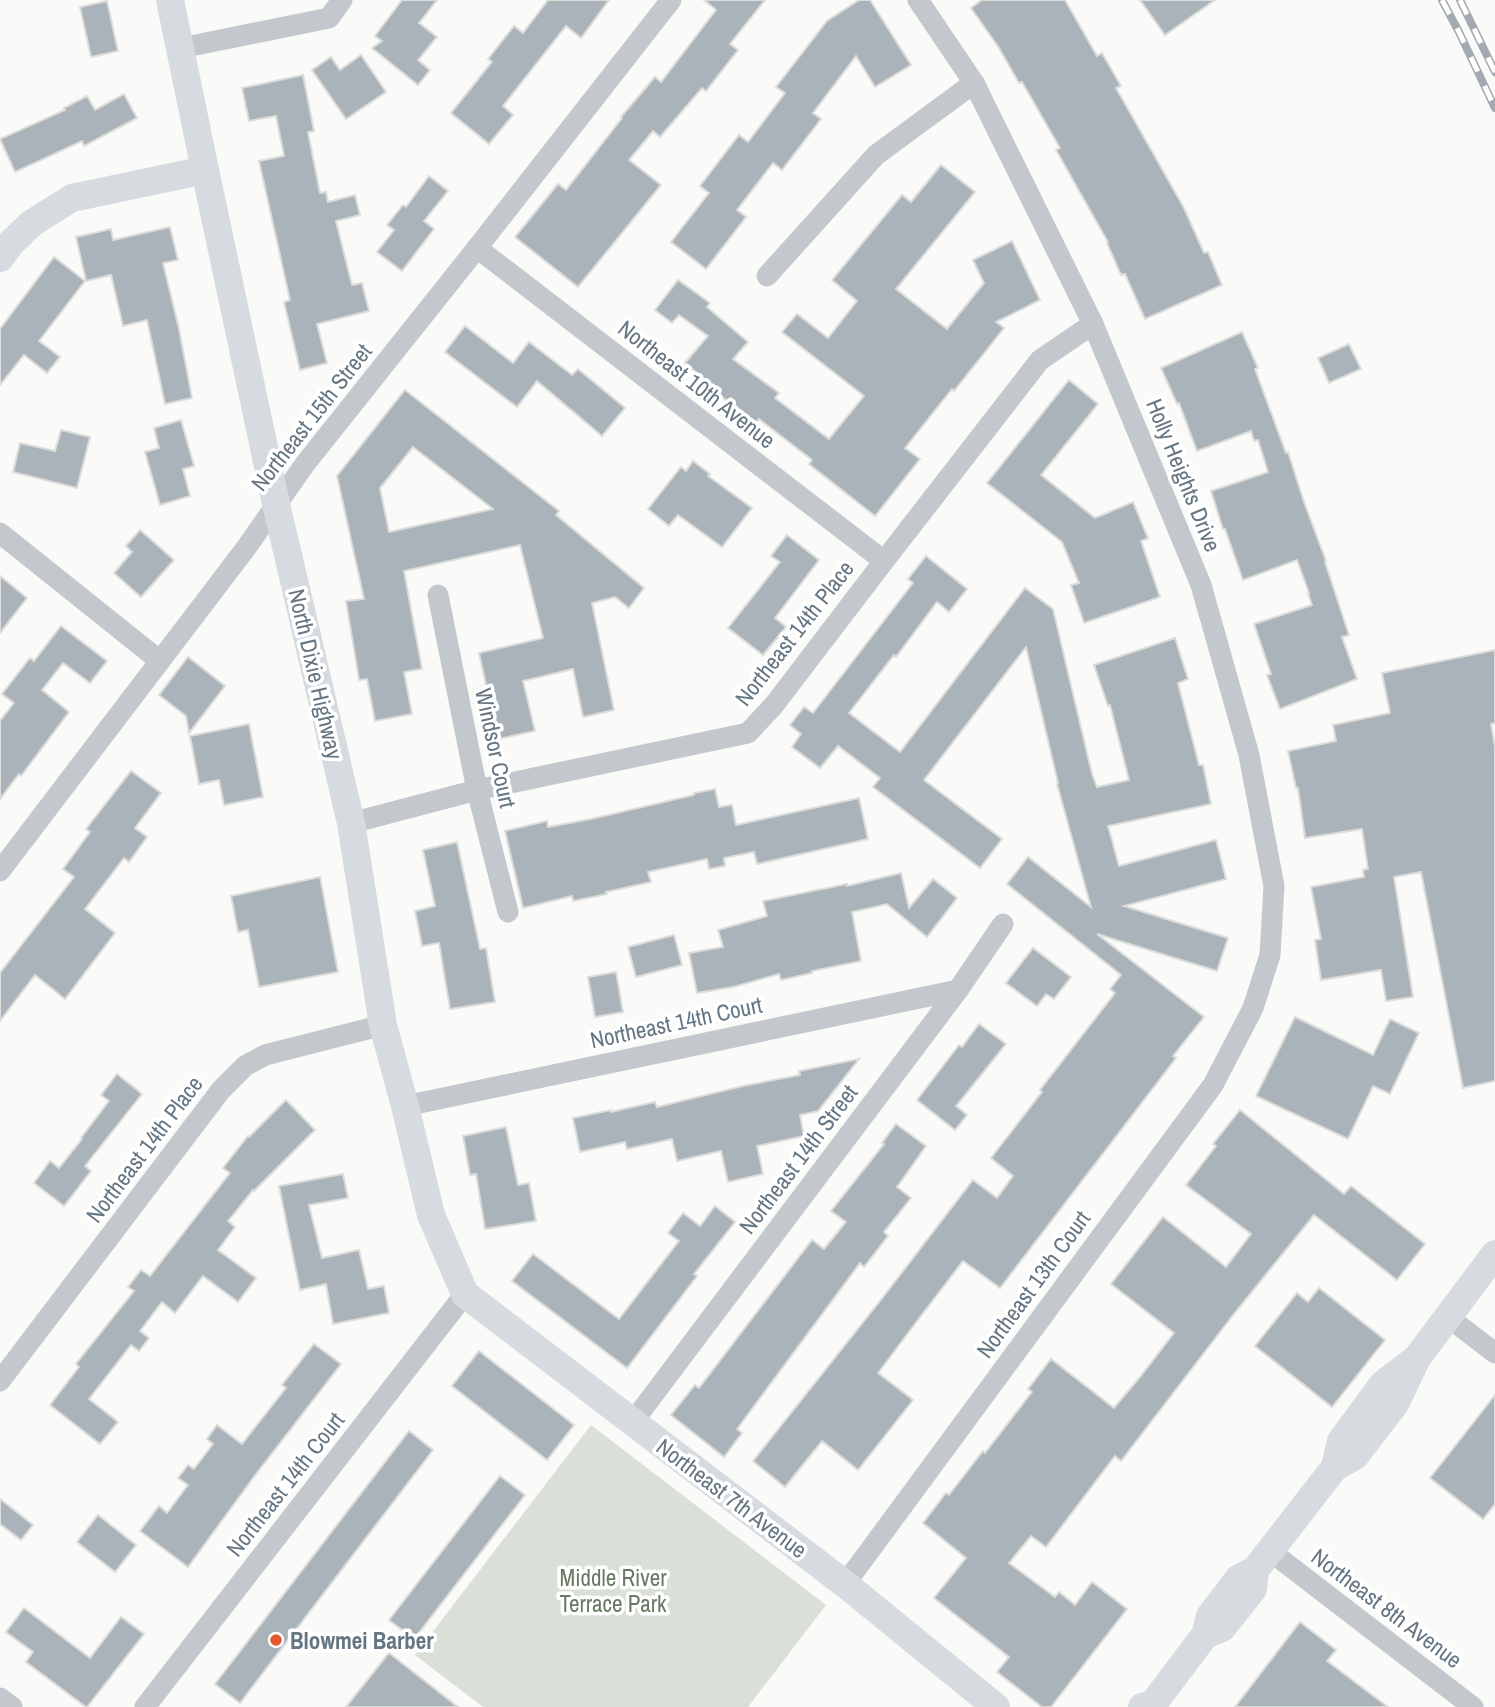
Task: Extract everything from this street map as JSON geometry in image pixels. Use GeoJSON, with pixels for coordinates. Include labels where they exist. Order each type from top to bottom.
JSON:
{"type":"FeatureCollection","features":[{"type":"Feature","properties":{"kind":"street","name":"North Dixie Highway"},"geometry":{"type":"LineString","coordinates":[[170,0],[276,504],[351,823],[383,1025],[431,1215],[465,1294]]}},
{"type":"Feature","properties":{"kind":"street"},"geometry":{"type":"LineString","coordinates":[[181,48],[329,18],[342,0]]}},
{"type":"Feature","properties":{"kind":"street","name":"Northeast 15th Street"},"geometry":{"type":"LineString","coordinates":[[0,871],[246,548],[305,464],[671,0]]}},
{"type":"Feature","properties":{"kind":"street","name":"Holly Heights Drive"},"geometry":{"type":"LineString","coordinates":[[918,0],[974,83],[1093,324],[1201,585],[1248,755],[1274,886],[1270,955],[1253,1009]]}},
{"type":"Feature","properties":{"kind":"street"},"geometry":{"type":"LineString","coordinates":[[767,276],[876,155],[974,83]]}},
{"type":"Feature","properties":{"kind":"street"},"geometry":{"type":"LineString","coordinates":[[0,258],[32,223],[72,198],[205,170]]}},
{"type":"Feature","properties":{"kind":"street","name":"Northeast 10th Avenue"},"geometry":{"type":"LineString","coordinates":[[477,248],[884,561]]}},
{"type":"Feature","properties":{"kind":"street","name":"Northeast 14th Place"},"geometry":{"type":"LineString","coordinates":[[351,823],[477,790],[748,733],[774,705],[1040,360],[1093,324]]}},
{"type":"Feature","properties":{"kind":"street"},"geometry":{"type":"LineString","coordinates":[[0,533],[160,661]]}},
{"type":"Feature","properties":{"kind":"street","name":"Windsor Court"},"geometry":{"type":"LineString","coordinates":[[438,595],[477,790],[508,912]]}},
{"type":"Feature","properties":{"kind":"street","name":"Northeast 14th Street"},"geometry":{"type":"LineString","coordinates":[[632,1423],[958,990],[1003,924]]}},
{"type":"Feature","properties":{"kind":"street","name":"Northeast 14th Court"},"geometry":{"type":"LineString","coordinates":[[405,1106],[958,990]]}},
{"type":"Feature","properties":{"kind":"street","name":"Northeast 13th Court"},"geometry":{"type":"LineString","coordinates":[[845,1584],[1213,1085],[1253,1009]]}},
{"type":"Feature","properties":{"kind":"street","name":"Northeast 14th Place"},"geometry":{"type":"LineString","coordinates":[[0,1381],[221,1090],[245,1066],[265,1055],[383,1025]]}},
{"type":"Feature","properties":{"kind":"street"},"geometry":{"type":"LineString","coordinates":[[1150,1706],[1205,1635],[1210,1616],[1239,1578],[1262,1561],[1335,1467],[1341,1441],[1383,1384],[1417,1358],[1495,1254]]}},
{"type":"Feature","properties":{"kind":"street","name":"Northeast 14th Court"},"geometry":{"type":"LineString","coordinates":[[145,1707],[465,1294]]}},
{"type":"Feature","properties":{"kind":"street","name":"Northeast 7th Avenue"},"geometry":{"type":"LineString","coordinates":[[465,1294],[845,1584],[996,1707]]}},
{"type":"Feature","properties":{"kind":"street"},"geometry":{"type":"LineString","coordinates":[[1448,1317],[1495,1353]]}},
{"type":"Feature","properties":{"kind":"street","name":"Northeast 8th Avenue"},"geometry":{"type":"LineString","coordinates":[[1262,1561],[1473,1707]]}},
{"type":"Feature","properties":{"kind":"street"},"geometry":{"type":"LineString","coordinates":[[0,1698],[12,1707]]}},
{"type":"Feature","properties":{"kind":"green space","name":"Middle River Terrace Park"},"geometry":{"type":"Polygon","coordinates":[[[591,1425],[826,1605],[748,1707],[483,1707],[415,1655],[591,1425]]]}},
{"type":"Feature","properties":{"kind":"building"},"geometry":{"type":"Polygon","coordinates":[[[402,0],[437,0],[419,23],[437,37],[418,60],[430,70],[418,85],[372,48],[382,41],[375,36],[402,0]]]}},
{"type":"Feature","properties":{"kind":"building"},"geometry":{"type":"Polygon","coordinates":[[[548,0],[609,0],[581,38],[566,26],[503,106],[513,115],[489,144],[451,113],[492,62],[488,59],[514,26],[523,33],[548,0]]]}},
{"type":"Feature","properties":{"kind":"building"},"geometry":{"type":"Polygon","coordinates":[[[704,0],[765,0],[730,44],[738,50],[706,91],[702,88],[660,137],[653,131],[629,160],[661,185],[578,287],[515,237],[558,184],[566,190],[655,77],[661,82],[716,10],[704,0]]]}},
{"type":"Feature","properties":{"kind":"building"},"geometry":{"type":"Polygon","coordinates":[[[859,0],[870,0],[911,65],[875,87],[856,56],[813,113],[821,119],[782,170],[773,163],[737,210],[746,217],[706,269],[671,242],[709,193],[700,186],[739,135],[748,142],[785,93],[776,87],[827,21],[859,0]]]}},
{"type":"Feature","properties":{"kind":"building"},"geometry":{"type":"Polygon","coordinates":[[[982,0],[1065,0],[1097,56],[1102,53],[1121,86],[1116,88],[1184,208],[1204,253],[1208,252],[1222,285],[1145,319],[1125,274],[1121,275],[1108,242],[1056,150],[1060,148],[1022,82],[1019,83],[971,8],[982,0]]]}},
{"type":"Feature","properties":{"kind":"building"},"geometry":{"type":"Polygon","coordinates":[[[1140,0],[1215,0],[1165,35],[1140,0]]]}},
{"type":"Feature","properties":{"kind":"building"},"geometry":{"type":"Polygon","coordinates":[[[107,1],[118,51],[91,57],[80,7],[107,1]]]}},
{"type":"Feature","properties":{"kind":"building"},"geometry":{"type":"Polygon","coordinates":[[[361,55],[386,92],[346,119],[312,70],[331,57],[340,70],[361,55]]]}},
{"type":"Feature","properties":{"kind":"building"},"geometry":{"type":"Polygon","coordinates":[[[303,75],[314,131],[308,132],[320,193],[326,192],[328,202],[355,195],[360,215],[336,221],[352,285],[362,283],[369,311],[317,324],[327,363],[300,370],[284,302],[290,300],[259,161],[284,156],[276,116],[249,121],[242,88],[303,75]]]}},
{"type":"Feature","properties":{"kind":"building"},"geometry":{"type":"Polygon","coordinates":[[[124,94],[137,118],[84,146],[82,141],[15,172],[0,139],[65,110],[64,108],[87,96],[95,110],[124,94]]]}},
{"type":"Feature","properties":{"kind":"building"},"geometry":{"type":"Polygon","coordinates":[[[941,165],[975,192],[896,289],[947,329],[984,283],[973,260],[1012,241],[1040,300],[996,322],[1004,328],[905,448],[920,459],[875,516],[809,464],[812,460],[759,419],[756,423],[718,394],[719,392],[685,363],[708,336],[679,315],[672,323],[655,310],[678,280],[710,303],[707,307],[748,342],[733,359],[779,393],[775,398],[829,439],[864,396],[782,332],[797,314],[828,338],[857,301],[832,280],[902,195],[911,202],[941,165]]]}},
{"type":"Feature","properties":{"kind":"building"},"geometry":{"type":"Polygon","coordinates":[[[429,176],[448,191],[424,221],[434,229],[402,271],[377,252],[394,230],[387,225],[403,205],[406,207],[429,176]]]}},
{"type":"Feature","properties":{"kind":"building"},"geometry":{"type":"Polygon","coordinates":[[[170,227],[178,260],[163,263],[192,398],[165,404],[147,320],[123,326],[111,275],[86,281],[76,237],[111,229],[113,240],[170,227]]]}},
{"type":"Feature","properties":{"kind":"building"},"geometry":{"type":"Polygon","coordinates":[[[54,257],[85,281],[39,341],[60,357],[47,373],[24,355],[0,385],[0,329],[54,257]]]}},
{"type":"Feature","properties":{"kind":"building"},"geometry":{"type":"Polygon","coordinates":[[[465,326],[513,363],[529,342],[572,375],[578,369],[625,408],[602,436],[537,381],[517,407],[445,352],[465,326]]]}},
{"type":"Feature","properties":{"kind":"building"},"geometry":{"type":"Polygon","coordinates":[[[1242,332],[1258,368],[1255,369],[1286,453],[1288,452],[1326,561],[1349,635],[1342,637],[1357,679],[1280,709],[1267,675],[1271,674],[1254,624],[1312,605],[1309,593],[1297,560],[1243,580],[1211,491],[1268,472],[1258,440],[1254,441],[1251,431],[1197,451],[1179,403],[1177,404],[1161,368],[1242,332]]]}},
{"type":"Feature","properties":{"kind":"building"},"geometry":{"type":"Polygon","coordinates":[[[1349,344],[1361,369],[1329,383],[1318,358],[1349,344]]]}},
{"type":"Feature","properties":{"kind":"building"},"geometry":{"type":"Polygon","coordinates":[[[1069,380],[1098,404],[1041,475],[1095,518],[1133,502],[1148,538],[1141,541],[1160,597],[1084,623],[1071,585],[1079,583],[1062,542],[987,483],[1069,380]]]}},
{"type":"Feature","properties":{"kind":"building"},"geometry":{"type":"Polygon","coordinates":[[[405,390],[559,511],[556,515],[644,588],[629,608],[615,597],[592,603],[614,710],[583,717],[573,669],[523,681],[535,731],[498,739],[479,653],[543,638],[520,545],[404,571],[422,669],[404,672],[412,714],[375,721],[367,679],[359,680],[346,601],[364,599],[337,476],[405,390]],[[413,447],[380,488],[389,532],[493,509],[413,447]]]}},
{"type":"Feature","properties":{"kind":"building"},"geometry":{"type":"Polygon","coordinates":[[[181,420],[194,466],[183,469],[190,496],[160,505],[145,452],[159,448],[154,428],[181,420]]]}},
{"type":"Feature","properties":{"kind":"building"},"geometry":{"type":"Polygon","coordinates":[[[61,430],[90,437],[77,488],[13,472],[20,443],[55,451],[61,430]]]}},
{"type":"Feature","properties":{"kind":"building"},"geometry":{"type":"Polygon","coordinates":[[[693,461],[710,474],[708,476],[752,508],[722,547],[678,515],[669,526],[648,509],[681,467],[686,471],[693,461]]]}},
{"type":"Feature","properties":{"kind":"building"},"geometry":{"type":"Polygon","coordinates":[[[140,530],[174,560],[141,597],[114,573],[132,552],[126,546],[140,530]]]}},
{"type":"Feature","properties":{"kind":"building"},"geometry":{"type":"Polygon","coordinates":[[[787,535],[819,560],[775,618],[786,627],[763,655],[728,628],[780,562],[771,556],[787,535]]]}},
{"type":"Feature","properties":{"kind":"building"},"geometry":{"type":"Polygon","coordinates":[[[926,556],[967,589],[949,612],[937,602],[849,713],[900,752],[1025,588],[1053,609],[1097,787],[1129,780],[1110,705],[1108,706],[1094,665],[1175,638],[1188,679],[1178,683],[1199,765],[1203,765],[1211,804],[1108,826],[1119,866],[1216,840],[1226,879],[1124,906],[1228,938],[1217,971],[1097,934],[1204,1017],[1173,1056],[1176,1058],[1000,1288],[963,1261],[917,1321],[878,1373],[913,1400],[858,1470],[822,1441],[785,1487],[753,1461],[973,1180],[997,1198],[1013,1176],[991,1158],[1115,993],[1110,989],[1121,975],[1007,884],[1028,857],[1091,907],[1057,784],[1026,647],[924,780],[1002,839],[980,868],[873,787],[880,778],[838,746],[820,768],[792,747],[801,734],[790,725],[804,707],[813,713],[913,583],[908,579],[926,556]]]}},
{"type":"Feature","properties":{"kind":"building"},"geometry":{"type":"Polygon","coordinates":[[[0,576],[27,598],[0,633],[0,576]]]}},
{"type":"Feature","properties":{"kind":"building"},"geometry":{"type":"Polygon","coordinates":[[[61,626],[107,661],[90,683],[63,663],[42,690],[69,712],[21,776],[19,774],[0,799],[0,721],[14,703],[2,694],[30,658],[34,661],[61,626]]]}},
{"type":"Feature","properties":{"kind":"building"},"geometry":{"type":"Polygon","coordinates":[[[1495,650],[1495,723],[1491,724],[1495,747],[1495,1081],[1463,1088],[1421,872],[1394,877],[1413,997],[1386,1001],[1381,970],[1321,980],[1315,940],[1321,939],[1311,887],[1364,877],[1363,870],[1368,869],[1362,829],[1305,838],[1298,788],[1288,751],[1336,741],[1333,725],[1390,713],[1382,673],[1495,650]]]}},
{"type":"Feature","properties":{"kind":"building"},"geometry":{"type":"Polygon","coordinates":[[[188,657],[225,686],[189,733],[186,716],[159,695],[188,657]]]}},
{"type":"Feature","properties":{"kind":"building"},"geometry":{"type":"Polygon","coordinates":[[[249,724],[263,797],[224,805],[219,780],[199,784],[190,736],[249,724]]]}},
{"type":"Feature","properties":{"kind":"building"},"geometry":{"type":"Polygon","coordinates":[[[131,771],[161,793],[135,828],[147,837],[129,862],[124,858],[85,909],[115,933],[65,999],[35,975],[0,1021],[0,973],[74,877],[63,869],[90,832],[86,829],[131,771]]]}},
{"type":"Feature","properties":{"kind":"building"},"geometry":{"type":"Polygon","coordinates":[[[715,789],[719,807],[732,805],[736,825],[859,798],[868,839],[757,864],[754,852],[724,858],[725,866],[709,869],[707,859],[648,872],[651,882],[606,892],[607,894],[573,901],[572,896],[523,908],[505,831],[547,821],[548,827],[591,819],[715,789]]]}},
{"type":"Feature","properties":{"kind":"building"},"geometry":{"type":"Polygon","coordinates":[[[457,842],[480,949],[486,948],[495,1002],[450,1009],[439,943],[422,946],[415,911],[435,906],[423,850],[457,842]]]}},
{"type":"Feature","properties":{"kind":"building"},"geometry":{"type":"Polygon","coordinates":[[[901,873],[909,908],[933,879],[957,898],[927,937],[887,904],[852,912],[861,961],[781,980],[779,974],[733,987],[697,993],[689,953],[723,947],[718,930],[767,916],[763,901],[901,873]]]}},
{"type":"Feature","properties":{"kind":"building"},"geometry":{"type":"Polygon","coordinates":[[[320,877],[338,972],[259,987],[248,930],[238,932],[231,896],[320,877]]]}},
{"type":"Feature","properties":{"kind":"building"},"geometry":{"type":"Polygon","coordinates":[[[674,935],[682,965],[636,977],[628,947],[674,935]]]}},
{"type":"Feature","properties":{"kind":"building"},"geometry":{"type":"Polygon","coordinates":[[[1033,948],[1071,977],[1054,999],[1046,994],[1037,1006],[1006,983],[1033,948]]]}},
{"type":"Feature","properties":{"kind":"building"},"geometry":{"type":"Polygon","coordinates":[[[616,972],[623,1012],[595,1017],[588,977],[616,972]]]}},
{"type":"Feature","properties":{"kind":"building"},"geometry":{"type":"Polygon","coordinates":[[[1295,1017],[1373,1055],[1390,1019],[1419,1033],[1390,1094],[1373,1086],[1348,1139],[1256,1096],[1295,1017]]]}},
{"type":"Feature","properties":{"kind":"building"},"geometry":{"type":"Polygon","coordinates":[[[979,1024],[1006,1044],[956,1106],[967,1115],[955,1130],[917,1100],[959,1045],[962,1047],[979,1024]]]}},
{"type":"Feature","properties":{"kind":"building"},"geometry":{"type":"Polygon","coordinates":[[[859,1059],[818,1111],[800,1115],[804,1136],[757,1146],[763,1174],[728,1182],[721,1151],[677,1161],[672,1139],[627,1149],[625,1142],[580,1152],[573,1118],[655,1102],[657,1107],[800,1075],[799,1071],[859,1059]]]}},
{"type":"Feature","properties":{"kind":"building"},"geometry":{"type":"Polygon","coordinates":[[[117,1074],[142,1094],[85,1166],[91,1171],[64,1206],[34,1183],[50,1161],[59,1168],[82,1139],[109,1101],[101,1095],[117,1074]]]}},
{"type":"Feature","properties":{"kind":"building"},"geometry":{"type":"Polygon","coordinates":[[[286,1100],[315,1130],[253,1190],[228,1221],[235,1227],[218,1250],[256,1278],[238,1302],[203,1276],[175,1313],[162,1302],[140,1331],[149,1338],[139,1351],[131,1345],[89,1399],[118,1422],[100,1444],[50,1405],[79,1367],[76,1364],[134,1291],[128,1287],[141,1270],[150,1276],[230,1173],[223,1168],[248,1136],[286,1100]]]}},
{"type":"Feature","properties":{"kind":"building"},"geometry":{"type":"Polygon","coordinates":[[[1240,1110],[1344,1194],[1351,1186],[1425,1244],[1397,1280],[1314,1215],[1121,1461],[1115,1456],[1046,1547],[1031,1536],[1009,1563],[1055,1597],[1059,1592],[1075,1605],[1092,1582],[1127,1609],[1051,1707],[1042,1707],[997,1672],[1009,1657],[934,1598],[966,1558],[923,1523],[983,1451],[985,1453],[1032,1392],[1028,1389],[1051,1359],[1114,1408],[1140,1377],[1174,1333],[1111,1284],[1163,1217],[1226,1267],[1251,1234],[1186,1185],[1240,1110]]]}},
{"type":"Feature","properties":{"kind":"building"},"geometry":{"type":"Polygon","coordinates":[[[896,1124],[926,1146],[897,1187],[911,1198],[884,1232],[888,1236],[864,1267],[860,1263],[737,1429],[742,1433],[724,1457],[671,1415],[695,1385],[699,1388],[812,1240],[824,1249],[846,1222],[831,1211],[884,1144],[882,1143],[896,1124]]]}},
{"type":"Feature","properties":{"kind":"building"},"geometry":{"type":"Polygon","coordinates":[[[506,1127],[518,1185],[529,1183],[536,1221],[485,1229],[476,1174],[470,1175],[463,1136],[506,1127]]]}},
{"type":"Feature","properties":{"kind":"building"},"geometry":{"type":"Polygon","coordinates":[[[343,1174],[348,1198],[309,1205],[322,1258],[359,1250],[368,1289],[384,1286],[389,1313],[333,1324],[326,1284],[300,1290],[279,1186],[343,1174]]]}},
{"type":"Feature","properties":{"kind":"building"},"geometry":{"type":"Polygon","coordinates":[[[715,1206],[735,1222],[627,1368],[512,1281],[533,1254],[619,1319],[679,1241],[668,1233],[683,1213],[700,1226],[715,1206]]]}},
{"type":"Feature","properties":{"kind":"building"},"geometry":{"type":"Polygon","coordinates":[[[1319,1288],[1385,1340],[1332,1407],[1255,1346],[1297,1293],[1308,1302],[1319,1288]]]}},
{"type":"Feature","properties":{"kind":"building"},"geometry":{"type":"Polygon","coordinates":[[[314,1344],[341,1364],[188,1567],[140,1531],[159,1506],[167,1513],[188,1485],[178,1478],[188,1465],[194,1469],[213,1444],[207,1439],[217,1425],[242,1444],[286,1388],[282,1385],[314,1344]]]}},
{"type":"Feature","properties":{"kind":"building"},"geometry":{"type":"Polygon","coordinates":[[[479,1351],[574,1425],[547,1460],[452,1386],[479,1351]]]}},
{"type":"Feature","properties":{"kind":"building"},"geometry":{"type":"Polygon","coordinates":[[[1495,1395],[1495,1504],[1483,1519],[1430,1478],[1495,1395]]]}},
{"type":"Feature","properties":{"kind":"building"},"geometry":{"type":"Polygon","coordinates":[[[409,1431],[433,1450],[240,1703],[215,1684],[409,1431]]]}},
{"type":"Feature","properties":{"kind":"building"},"geometry":{"type":"Polygon","coordinates":[[[500,1476],[525,1495],[414,1639],[389,1620],[500,1476]]]}},
{"type":"Feature","properties":{"kind":"building"},"geometry":{"type":"Polygon","coordinates":[[[0,1499],[33,1525],[21,1540],[0,1524],[0,1499]]]}},
{"type":"Feature","properties":{"kind":"building"},"geometry":{"type":"Polygon","coordinates":[[[98,1515],[136,1545],[115,1572],[77,1542],[98,1515]]]}},
{"type":"Feature","properties":{"kind":"building"},"geometry":{"type":"Polygon","coordinates":[[[24,1608],[90,1658],[121,1617],[144,1634],[86,1707],[26,1662],[33,1652],[6,1632],[24,1608]]]}},
{"type":"Feature","properties":{"kind":"building"},"geometry":{"type":"Polygon","coordinates":[[[1300,1622],[1336,1650],[1327,1661],[1388,1707],[1235,1707],[1300,1622]]]}},
{"type":"Feature","properties":{"kind":"building"},"geometry":{"type":"Polygon","coordinates":[[[389,1653],[458,1707],[346,1707],[389,1653]]]}},
{"type":"Feature","properties":{"kind":"railway"},"geometry":{"type":"LineString","coordinates":[[1442,0],[1495,108]]}},
{"type":"Feature","properties":{"kind":"railway"},"geometry":{"type":"LineString","coordinates":[[1460,0],[1495,72]]}},
{"type":"Feature","properties":{"kind":"place","name":"Blowmei Barber"},"geometry":{"type":"Point","coordinates":[276,1640]}}]}
